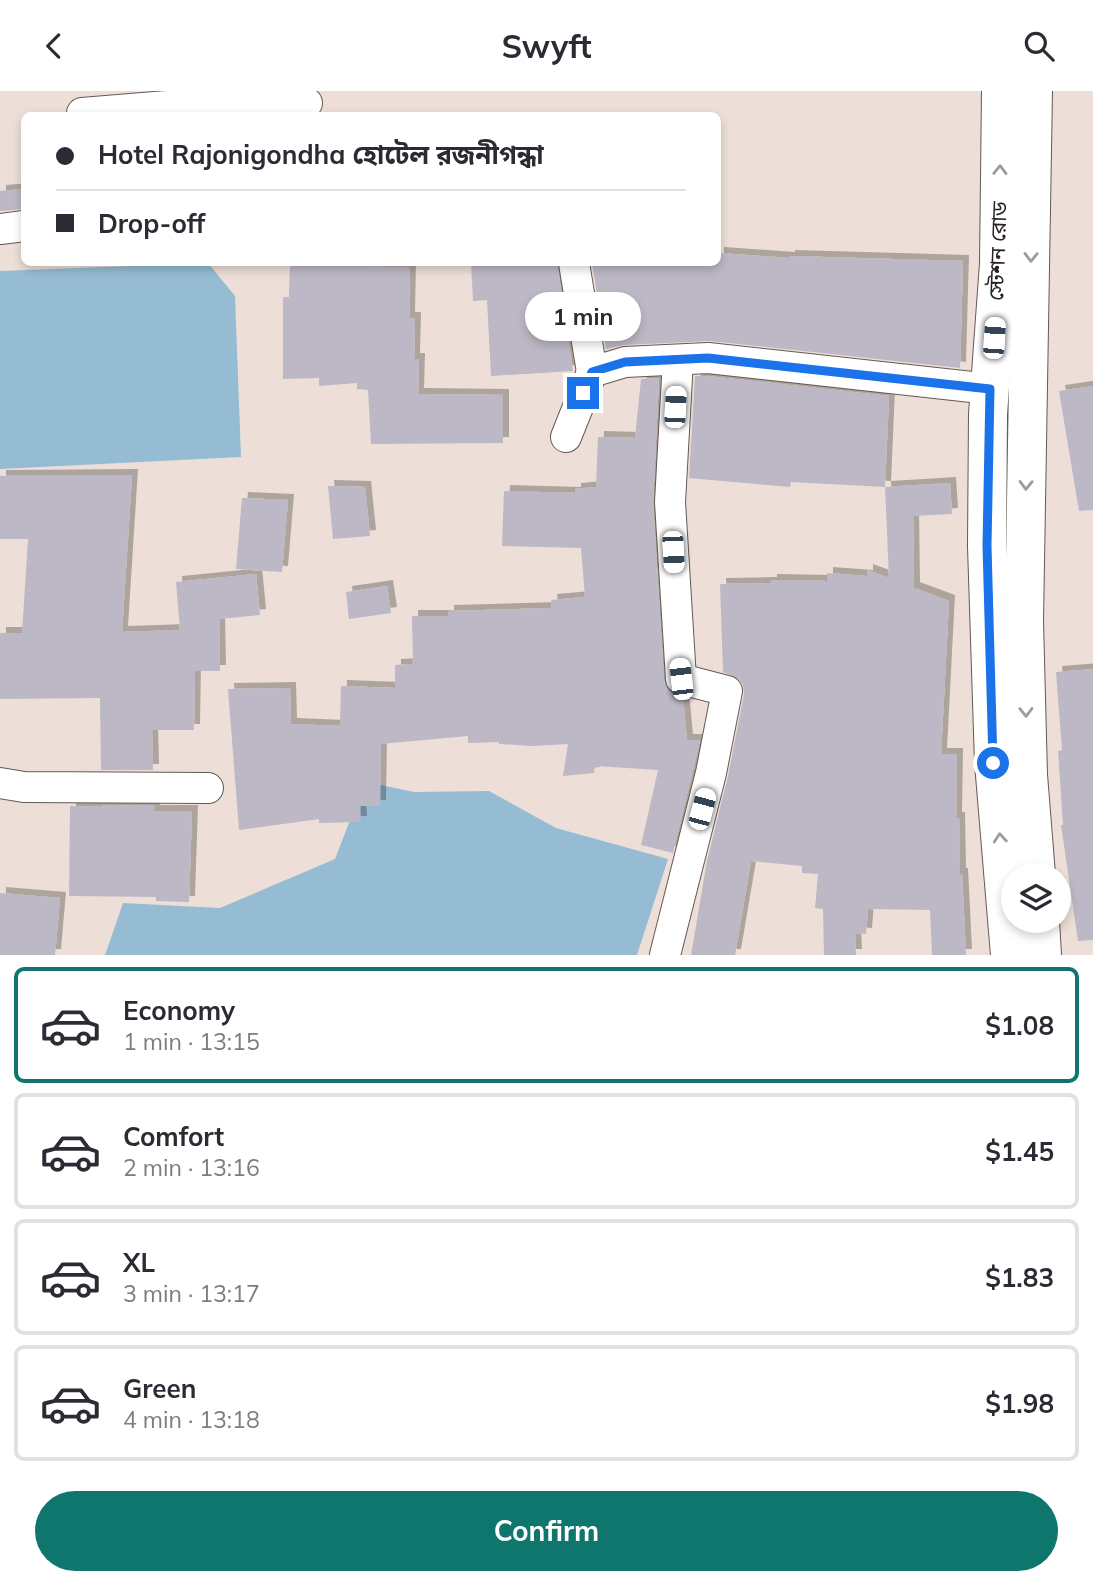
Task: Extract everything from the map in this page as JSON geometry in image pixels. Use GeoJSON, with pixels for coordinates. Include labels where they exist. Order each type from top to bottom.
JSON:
{"type":"FeatureCollection","features":[{"type":"Feature","properties":{"kind":"main road","name":"স্টেশন রোড"},"geometry":{"type":"LineString","coordinates":[[1001,91],[999,264],[990,389],[987,546],[993,763],[1010,955]]}},
{"type":"Feature","properties":{"kind":"main road","name":"স্টেশন রোড"},"geometry":{"type":"LineString","coordinates":[[1033,91],[1024,621],[1028,775],[1035,863]]}},
{"type":"Feature","properties":{"kind":"main road"},"geometry":{"type":"LineString","coordinates":[[1041,933],[1042,955]]}},
{"type":"Feature","properties":{"kind":"street"},"geometry":{"type":"LineString","coordinates":[[81,107],[215,101],[307,103]]}},
{"type":"Feature","properties":{"kind":"street"},"geometry":{"type":"LineString","coordinates":[[0,229],[21,226]]}},
{"type":"Feature","properties":{"kind":"street"},"geometry":{"type":"LineString","coordinates":[[566,437],[592,372],[574,266]]}},
{"type":"Feature","properties":{"kind":"street"},"geometry":{"type":"LineString","coordinates":[[592,372],[625,362],[708,358],[990,389]]}},
{"type":"Feature","properties":{"kind":"street"},"geometry":{"type":"LineString","coordinates":[[665,955],[711,773],[727,691],[681,679],[670,502],[678,360]]}},
{"type":"Feature","properties":{"kind":"street"},"geometry":{"type":"LineString","coordinates":[[0,783],[24,787],[208,788]]}},
{"type":"Feature","properties":{"kind":"water"},"geometry":{"type":"Polygon","coordinates":[[[210,266],[235,296],[241,457],[0,469],[0,271],[210,266]]]}},
{"type":"Feature","properties":{"kind":"water"},"geometry":{"type":"Polygon","coordinates":[[[381,785],[414,792],[489,791],[556,828],[668,859],[637,955],[105,955],[123,903],[220,908],[335,859],[352,815],[381,785]]]}},
{"type":"Feature","properties":{"kind":"building"},"geometry":{"type":"Polygon","coordinates":[[[21,189],[21,209],[0,211],[0,191],[21,189]]]}},
{"type":"Feature","properties":{"kind":"building"},"geometry":{"type":"Polygon","coordinates":[[[721,253],[789,258],[963,261],[960,368],[710,341],[624,345],[606,349],[592,266],[721,266],[721,253]]]}},
{"type":"Feature","properties":{"kind":"building"},"geometry":{"type":"Polygon","coordinates":[[[290,266],[410,268],[409,318],[415,318],[414,359],[419,359],[418,394],[503,395],[503,443],[371,444],[368,390],[357,389],[357,383],[319,386],[319,378],[283,379],[283,297],[289,297],[290,266]]]}},
{"type":"Feature","properties":{"kind":"building"},"geometry":{"type":"Polygon","coordinates":[[[471,266],[557,266],[573,371],[491,376],[487,300],[473,301],[471,266]]]}},
{"type":"Feature","properties":{"kind":"building"},"geometry":{"type":"Polygon","coordinates":[[[695,376],[889,396],[885,487],[791,482],[790,487],[689,478],[695,376]]]}},
{"type":"Feature","properties":{"kind":"building"},"geometry":{"type":"Polygon","coordinates":[[[659,378],[653,503],[664,680],[668,691],[683,698],[687,740],[700,740],[673,853],[641,845],[658,770],[595,766],[594,773],[563,776],[568,744],[532,746],[499,742],[468,743],[468,736],[381,744],[380,806],[360,806],[361,822],[319,823],[319,819],[239,830],[228,689],[290,688],[291,724],[340,726],[341,686],[395,688],[395,665],[413,664],[412,616],[448,616],[448,611],[552,608],[551,600],[585,597],[581,548],[502,546],[504,491],[575,493],[575,489],[596,487],[598,437],[635,438],[641,379],[659,378]]]}},
{"type":"Feature","properties":{"kind":"building"},"geometry":{"type":"Polygon","coordinates":[[[1093,386],[1093,510],[1079,511],[1059,391],[1093,386]]]}},
{"type":"Feature","properties":{"kind":"building"},"geometry":{"type":"Polygon","coordinates":[[[132,475],[122,632],[180,630],[176,582],[256,574],[260,615],[219,619],[220,671],[195,671],[194,730],[152,730],[153,770],[101,770],[100,698],[0,699],[0,633],[22,633],[28,539],[0,539],[0,476],[132,475]]]}},
{"type":"Feature","properties":{"kind":"building"},"geometry":{"type":"Polygon","coordinates":[[[950,483],[952,514],[913,516],[914,588],[949,601],[941,754],[957,754],[956,818],[959,818],[966,955],[932,955],[930,910],[868,909],[866,934],[855,933],[856,955],[824,955],[823,909],[815,908],[818,874],[802,873],[802,866],[751,861],[735,955],[691,955],[707,861],[728,776],[744,694],[739,679],[723,672],[720,584],[771,583],[771,580],[827,581],[827,573],[867,576],[867,570],[889,578],[885,487],[950,483]]]}},
{"type":"Feature","properties":{"kind":"building"},"geometry":{"type":"Polygon","coordinates":[[[328,486],[365,487],[370,536],[333,539],[328,486]]]}},
{"type":"Feature","properties":{"kind":"building"},"geometry":{"type":"Polygon","coordinates":[[[242,498],[288,500],[282,572],[236,569],[242,498]]]}},
{"type":"Feature","properties":{"kind":"building"},"geometry":{"type":"Polygon","coordinates":[[[387,586],[391,613],[349,619],[346,592],[387,586]]]}},
{"type":"Feature","properties":{"kind":"building"},"geometry":{"type":"Polygon","coordinates":[[[1093,669],[1093,940],[1078,941],[1071,893],[1071,863],[1067,863],[1061,825],[1058,751],[1062,750],[1056,672],[1093,669]]]}},
{"type":"Feature","properties":{"kind":"building"},"geometry":{"type":"Polygon","coordinates":[[[154,805],[154,811],[192,811],[189,902],[156,901],[156,897],[69,896],[70,806],[154,805]]]}},
{"type":"Feature","properties":{"kind":"building"},"geometry":{"type":"Polygon","coordinates":[[[0,893],[60,898],[55,955],[0,955],[0,893]]]}},
{"type":"Feature","properties":{"kind":"route"},"geometry":{"type":"LineString","coordinates":[[583,393],[592,372],[625,362],[708,358],[990,389],[987,546],[993,763]]}}]}
